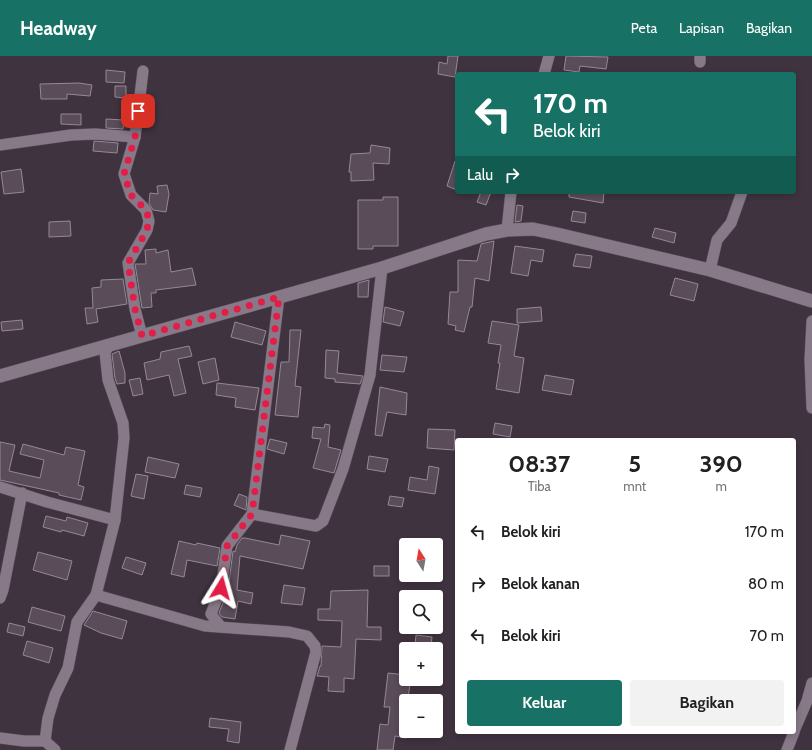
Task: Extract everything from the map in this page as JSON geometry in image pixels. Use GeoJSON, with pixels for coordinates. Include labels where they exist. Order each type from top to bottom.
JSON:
{"type":"FeatureCollection","features":[{"type":"Feature","properties":{"kind":"street"},"geometry":{"type":"LineString","coordinates":[[545,72],[549,56]]}},
{"type":"Feature","properties":{"kind":"street"},"geometry":{"type":"LineString","coordinates":[[142,336],[135,309],[128,263],[147,230],[149,220],[146,210],[131,195],[124,174],[135,137],[143,71]]}},
{"type":"Feature","properties":{"kind":"street"},"geometry":{"type":"LineString","coordinates":[[0,145],[71,135],[95,134],[135,137]]}},
{"type":"Feature","properties":{"kind":"street"},"geometry":{"type":"LineString","coordinates":[[507,230],[511,194]]}},
{"type":"Feature","properties":{"kind":"street"},"geometry":{"type":"LineString","coordinates":[[710,270],[717,240],[731,223],[741,194]]}},
{"type":"Feature","properties":{"kind":"street"},"geometry":{"type":"LineString","coordinates":[[0,376],[382,268],[465,240],[507,230],[533,229],[557,234],[710,270],[812,301]]}},
{"type":"Feature","properties":{"kind":"street"},"geometry":{"type":"LineString","coordinates":[[252,514],[316,526],[323,521],[343,469],[370,375],[382,268]]}},
{"type":"Feature","properties":{"kind":"street"},"geometry":{"type":"LineString","coordinates":[[221,627],[211,614],[221,588],[227,546],[252,514],[279,297]]}},
{"type":"Feature","properties":{"kind":"street"},"geometry":{"type":"LineString","coordinates":[[812,321],[810,360],[812,408]]}},
{"type":"Feature","properties":{"kind":"street"},"geometry":{"type":"LineString","coordinates":[[45,740],[48,718],[55,695],[68,668],[77,622],[96,595],[115,520],[124,438],[123,423],[108,380],[105,352],[110,346]]}},
{"type":"Feature","properties":{"kind":"street"},"geometry":{"type":"LineString","coordinates":[[0,487],[115,520]]}},
{"type":"Feature","properties":{"kind":"street"},"geometry":{"type":"LineString","coordinates":[[0,598],[3,590],[22,493]]}},
{"type":"Feature","properties":{"kind":"street"},"geometry":{"type":"LineString","coordinates":[[96,595],[205,626],[289,632],[307,636],[315,646],[313,667],[290,750]]}},
{"type":"Feature","properties":{"kind":"street"},"geometry":{"type":"LineString","coordinates":[[796,727],[807,701],[812,683]]}},
{"type":"Feature","properties":{"kind":"street"},"geometry":{"type":"LineString","coordinates":[[787,750],[793,734]]}},
{"type":"Feature","properties":{"kind":"street"},"geometry":{"type":"LineString","coordinates":[[0,738],[24,741],[45,740],[55,750]]}},
{"type":"Feature","properties":{"kind":"building"},"geometry":{"type":"Polygon","coordinates":[[[448,56],[458,56],[455,77],[438,74],[439,62],[447,64],[448,56]]]}},
{"type":"Feature","properties":{"kind":"building"},"geometry":{"type":"Polygon","coordinates":[[[566,56],[608,57],[606,69],[580,66],[579,72],[564,70],[566,56]]]}},
{"type":"Feature","properties":{"kind":"building"},"geometry":{"type":"Polygon","coordinates":[[[106,70],[125,72],[124,83],[106,82],[106,70]]]}},
{"type":"Feature","properties":{"kind":"building"},"geometry":{"type":"Polygon","coordinates":[[[79,83],[92,85],[90,96],[67,94],[67,99],[41,99],[40,84],[79,83]]]}},
{"type":"Feature","properties":{"kind":"building"},"geometry":{"type":"Polygon","coordinates":[[[115,86],[126,86],[126,98],[115,97],[115,86]]]}},
{"type":"Feature","properties":{"kind":"building"},"geometry":{"type":"Polygon","coordinates":[[[61,114],[81,114],[81,125],[61,124],[61,114]]]}},
{"type":"Feature","properties":{"kind":"building"},"geometry":{"type":"Polygon","coordinates":[[[106,119],[124,120],[123,129],[106,128],[106,119]]]}},
{"type":"Feature","properties":{"kind":"building"},"geometry":{"type":"Polygon","coordinates":[[[94,141],[118,143],[117,153],[93,151],[94,141]]]}},
{"type":"Feature","properties":{"kind":"building"},"geometry":{"type":"Polygon","coordinates":[[[371,145],[390,148],[389,164],[373,163],[374,180],[351,181],[351,172],[349,172],[351,154],[370,153],[371,145]]]}},
{"type":"Feature","properties":{"kind":"building"},"geometry":{"type":"Polygon","coordinates":[[[455,161],[455,189],[447,186],[455,161]]]}},
{"type":"Feature","properties":{"kind":"building"},"geometry":{"type":"Polygon","coordinates":[[[21,169],[24,192],[4,194],[1,172],[21,169]]]}},
{"type":"Feature","properties":{"kind":"building"},"geometry":{"type":"Polygon","coordinates":[[[167,185],[169,194],[166,212],[153,210],[149,203],[150,193],[158,194],[157,186],[167,185]]]}},
{"type":"Feature","properties":{"kind":"building"},"geometry":{"type":"Polygon","coordinates":[[[480,194],[490,194],[486,205],[477,202],[480,194]]]}},
{"type":"Feature","properties":{"kind":"building"},"geometry":{"type":"Polygon","coordinates":[[[569,194],[604,194],[603,203],[569,197],[569,194]]]}},
{"type":"Feature","properties":{"kind":"building"},"geometry":{"type":"Polygon","coordinates":[[[383,197],[398,197],[398,246],[373,246],[373,249],[358,249],[358,200],[383,200],[383,197]]]}},
{"type":"Feature","properties":{"kind":"building"},"geometry":{"type":"Polygon","coordinates":[[[517,205],[523,206],[521,221],[515,222],[517,205]]]}},
{"type":"Feature","properties":{"kind":"building"},"geometry":{"type":"Polygon","coordinates":[[[573,211],[586,213],[585,223],[571,221],[573,211]]]}},
{"type":"Feature","properties":{"kind":"building"},"geometry":{"type":"Polygon","coordinates":[[[70,221],[71,236],[49,237],[49,222],[70,221]]]}},
{"type":"Feature","properties":{"kind":"building"},"geometry":{"type":"Polygon","coordinates":[[[655,228],[676,233],[674,243],[652,237],[655,228]]]}},
{"type":"Feature","properties":{"kind":"building"},"geometry":{"type":"Polygon","coordinates":[[[494,241],[489,281],[475,278],[472,307],[470,307],[464,332],[455,330],[456,326],[448,324],[450,292],[458,292],[458,260],[477,261],[481,244],[494,241]]]}},
{"type":"Feature","properties":{"kind":"building"},"geometry":{"type":"Polygon","coordinates":[[[515,246],[544,250],[542,262],[531,260],[528,276],[511,273],[515,246]]]}},
{"type":"Feature","properties":{"kind":"building"},"geometry":{"type":"Polygon","coordinates":[[[156,249],[156,253],[168,250],[171,272],[192,268],[196,285],[156,290],[156,293],[151,293],[152,307],[142,308],[135,264],[146,264],[145,250],[156,249]]]}},
{"type":"Feature","properties":{"kind":"building"},"geometry":{"type":"Polygon","coordinates":[[[576,254],[592,256],[590,268],[573,266],[576,254]]]}},
{"type":"Feature","properties":{"kind":"building"},"geometry":{"type":"Polygon","coordinates":[[[675,278],[698,284],[694,301],[670,295],[675,278]]]}},
{"type":"Feature","properties":{"kind":"building"},"geometry":{"type":"Polygon","coordinates":[[[123,279],[127,304],[96,309],[98,322],[87,324],[85,308],[93,308],[92,288],[101,287],[101,280],[123,279]]]}},
{"type":"Feature","properties":{"kind":"building"},"geometry":{"type":"Polygon","coordinates":[[[369,280],[368,297],[358,297],[358,283],[369,280]]]}},
{"type":"Feature","properties":{"kind":"building"},"geometry":{"type":"Polygon","coordinates":[[[385,307],[404,312],[400,326],[383,322],[385,307]]]}},
{"type":"Feature","properties":{"kind":"building"},"geometry":{"type":"Polygon","coordinates":[[[541,307],[542,321],[517,323],[517,309],[541,307]]]}},
{"type":"Feature","properties":{"kind":"building"},"geometry":{"type":"Polygon","coordinates":[[[22,320],[23,329],[2,331],[1,322],[22,320]]]}},
{"type":"Feature","properties":{"kind":"building"},"geometry":{"type":"Polygon","coordinates":[[[492,321],[519,325],[514,356],[524,358],[519,393],[496,389],[501,345],[488,343],[492,321]]]}},
{"type":"Feature","properties":{"kind":"building"},"geometry":{"type":"Polygon","coordinates":[[[235,322],[266,331],[262,345],[231,337],[235,322]]]}},
{"type":"Feature","properties":{"kind":"building"},"geometry":{"type":"Polygon","coordinates":[[[290,330],[301,330],[295,386],[301,387],[298,417],[275,415],[281,362],[289,362],[290,330]]]}},
{"type":"Feature","properties":{"kind":"building"},"geometry":{"type":"Polygon","coordinates":[[[189,346],[192,356],[178,359],[186,393],[174,396],[169,375],[147,380],[144,363],[160,359],[161,352],[189,346]]]}},
{"type":"Feature","properties":{"kind":"building"},"geometry":{"type":"Polygon","coordinates":[[[326,350],[339,351],[337,373],[363,376],[360,384],[335,382],[335,379],[325,378],[326,350]]]}},
{"type":"Feature","properties":{"kind":"building"},"geometry":{"type":"Polygon","coordinates":[[[119,351],[125,373],[125,383],[117,384],[112,354],[119,351]]]}},
{"type":"Feature","properties":{"kind":"building"},"geometry":{"type":"Polygon","coordinates":[[[382,355],[407,357],[404,372],[380,370],[382,355]]]}},
{"type":"Feature","properties":{"kind":"building"},"geometry":{"type":"Polygon","coordinates":[[[215,358],[219,380],[203,384],[198,362],[215,358]]]}},
{"type":"Feature","properties":{"kind":"building"},"geometry":{"type":"Polygon","coordinates":[[[545,375],[574,380],[571,395],[542,390],[545,375]]]}},
{"type":"Feature","properties":{"kind":"building"},"geometry":{"type":"Polygon","coordinates":[[[140,378],[143,394],[133,396],[129,380],[140,378]]]}},
{"type":"Feature","properties":{"kind":"building"},"geometry":{"type":"Polygon","coordinates":[[[217,383],[259,388],[255,410],[235,407],[236,398],[216,395],[217,383]]]}},
{"type":"Feature","properties":{"kind":"building"},"geometry":{"type":"Polygon","coordinates":[[[380,387],[407,393],[406,415],[387,412],[382,436],[375,435],[380,387]]]}},
{"type":"Feature","properties":{"kind":"building"},"geometry":{"type":"Polygon","coordinates":[[[495,423],[512,426],[510,437],[493,434],[495,423]]]}},
{"type":"Feature","properties":{"kind":"building"},"geometry":{"type":"Polygon","coordinates":[[[325,424],[330,425],[328,447],[341,450],[334,473],[313,468],[321,439],[312,438],[313,427],[324,428],[325,424]]]}},
{"type":"Feature","properties":{"kind":"building"},"geometry":{"type":"Polygon","coordinates":[[[428,429],[455,430],[454,450],[427,448],[428,429]]]}},
{"type":"Feature","properties":{"kind":"building"},"geometry":{"type":"Polygon","coordinates":[[[270,439],[287,443],[284,454],[267,449],[270,439]]]}},
{"type":"Feature","properties":{"kind":"building"},"geometry":{"type":"Polygon","coordinates":[[[0,442],[15,445],[9,471],[40,478],[44,460],[20,454],[23,444],[64,455],[66,447],[85,451],[78,485],[84,487],[81,500],[59,495],[59,493],[0,480],[0,442]]]}},
{"type":"Feature","properties":{"kind":"building"},"geometry":{"type":"Polygon","coordinates":[[[369,456],[388,459],[385,472],[367,469],[369,456]]]}},
{"type":"Feature","properties":{"kind":"building"},"geometry":{"type":"Polygon","coordinates":[[[148,457],[179,464],[175,478],[145,472],[148,457]]]}},
{"type":"Feature","properties":{"kind":"building"},"geometry":{"type":"Polygon","coordinates":[[[429,466],[439,468],[435,494],[408,490],[410,477],[427,480],[429,466]]]}},
{"type":"Feature","properties":{"kind":"building"},"geometry":{"type":"Polygon","coordinates":[[[136,474],[148,476],[144,499],[131,496],[136,474]]]}},
{"type":"Feature","properties":{"kind":"building"},"geometry":{"type":"Polygon","coordinates":[[[186,485],[202,488],[200,497],[184,494],[186,485]]]}},
{"type":"Feature","properties":{"kind":"building"},"geometry":{"type":"Polygon","coordinates":[[[239,494],[247,497],[246,510],[234,505],[239,494]]]}},
{"type":"Feature","properties":{"kind":"building"},"geometry":{"type":"Polygon","coordinates":[[[390,496],[404,498],[402,507],[388,505],[390,496]]]}},
{"type":"Feature","properties":{"kind":"building"},"geometry":{"type":"Polygon","coordinates":[[[46,516],[66,521],[67,517],[88,523],[84,536],[43,527],[46,516]]]}},
{"type":"Feature","properties":{"kind":"building"},"geometry":{"type":"Polygon","coordinates":[[[281,535],[310,541],[303,569],[240,556],[237,590],[253,593],[251,604],[238,601],[235,619],[222,617],[219,613],[228,590],[233,551],[235,552],[237,545],[242,538],[279,545],[281,535]]]}},
{"type":"Feature","properties":{"kind":"building"},"geometry":{"type":"Polygon","coordinates":[[[179,541],[220,548],[217,566],[187,560],[184,577],[171,574],[179,541]]]}},
{"type":"Feature","properties":{"kind":"building"},"geometry":{"type":"Polygon","coordinates":[[[38,552],[72,561],[67,580],[33,570],[38,552]]]}},
{"type":"Feature","properties":{"kind":"building"},"geometry":{"type":"Polygon","coordinates":[[[126,557],[146,563],[142,575],[122,568],[126,557]]]}},
{"type":"Feature","properties":{"kind":"building"},"geometry":{"type":"Polygon","coordinates":[[[374,566],[389,566],[389,576],[374,576],[374,566]]]}},
{"type":"Feature","properties":{"kind":"building"},"geometry":{"type":"Polygon","coordinates":[[[284,585],[305,588],[302,605],[281,603],[284,585]]]}},
{"type":"Feature","properties":{"kind":"building"},"geometry":{"type":"Polygon","coordinates":[[[368,590],[367,627],[381,627],[381,640],[356,639],[354,679],[344,678],[344,692],[328,691],[329,677],[317,676],[321,666],[322,646],[341,647],[342,621],[318,620],[318,609],[330,609],[331,591],[368,590]]]}},
{"type":"Feature","properties":{"kind":"building"},"geometry":{"type":"Polygon","coordinates":[[[32,607],[65,616],[61,631],[28,622],[32,607]]]}},
{"type":"Feature","properties":{"kind":"building"},"geometry":{"type":"Polygon","coordinates":[[[93,611],[127,621],[122,639],[101,633],[84,625],[93,611]]]}},
{"type":"Feature","properties":{"kind":"building"},"geometry":{"type":"Polygon","coordinates":[[[9,623],[25,627],[23,636],[7,632],[9,623]]]}},
{"type":"Feature","properties":{"kind":"building"},"geometry":{"type":"Polygon","coordinates":[[[416,635],[432,637],[432,642],[415,642],[416,635]]]}},
{"type":"Feature","properties":{"kind":"building"},"geometry":{"type":"Polygon","coordinates":[[[27,641],[53,648],[49,663],[23,655],[27,641]]]}},
{"type":"Feature","properties":{"kind":"building"},"geometry":{"type":"Polygon","coordinates":[[[388,673],[399,674],[399,686],[410,686],[408,694],[399,694],[399,737],[395,736],[393,750],[377,750],[380,724],[388,725],[390,707],[384,707],[388,673]]]}},
{"type":"Feature","properties":{"kind":"building"},"geometry":{"type":"Polygon","coordinates":[[[210,718],[241,722],[239,743],[227,741],[229,729],[209,727],[210,718]]]}},
{"type":"Feature","properties":{"kind":"route"},"geometry":{"type":"LineString","coordinates":[[138,111],[135,137],[124,174],[131,195],[146,210],[149,220],[147,230],[128,263],[135,309],[142,336],[279,297],[252,514],[227,546],[221,588]]}}]}
